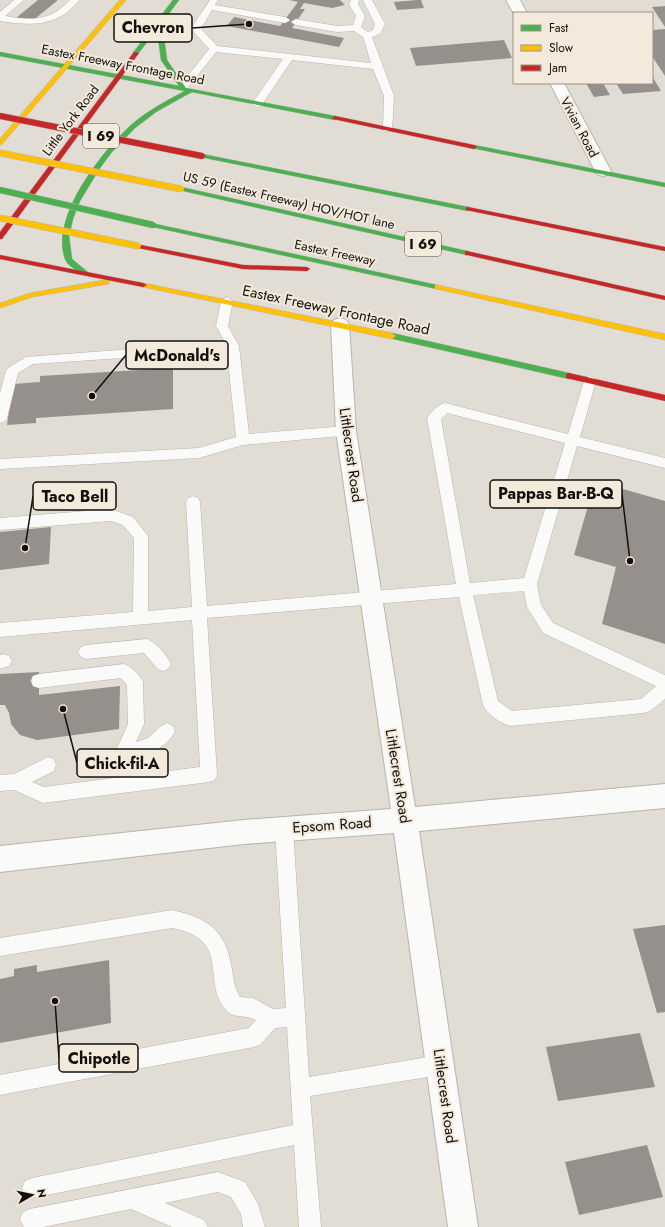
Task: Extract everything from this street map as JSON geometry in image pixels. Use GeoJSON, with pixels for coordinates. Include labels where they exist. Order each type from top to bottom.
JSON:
{"type":"FeatureCollection","features":[{"type":"Feature","properties":{"kind":"main road"},"geometry":{"type":"LineString","coordinates":[[0,143],[123,0]]}},
{"type":"Feature","properties":{"kind":"main road","name":"Little York Road"},"geometry":{"type":"LineString","coordinates":[[0,237],[176,0]]}},
{"type":"Feature","properties":{"kind":"main road"},"geometry":{"type":"LineString","coordinates":[[86,273],[69,260],[65,243],[70,215],[87,184],[113,147],[133,127],[156,108],[188,89],[164,60],[159,23]]}},
{"type":"Feature","properties":{"kind":"main road","name":"Eastex Freeway Frontage Road"},"geometry":{"type":"LineString","coordinates":[[0,54],[188,89],[665,185]]}},
{"type":"Feature","properties":{"kind":"main road","name":"I 69"},"geometry":{"type":"LineString","coordinates":[[0,116],[665,249]]}},
{"type":"Feature","properties":{"kind":"main road","name":"US 59 (Eastex Freeway) HOV/HOT lane"},"geometry":{"type":"LineString","coordinates":[[0,152],[181,189],[665,298]]}},
{"type":"Feature","properties":{"kind":"main road","name":"Eastex Freeway"},"geometry":{"type":"LineString","coordinates":[[0,190],[665,337]]}},
{"type":"Feature","properties":{"kind":"main road"},"geometry":{"type":"LineString","coordinates":[[0,218],[243,267],[354,269]]}},
{"type":"Feature","properties":{"kind":"main road","name":"Eastex Freeway Frontage Road"},"geometry":{"type":"LineString","coordinates":[[0,257],[340,324],[665,398]]}},
{"type":"Feature","properties":{"kind":"main road"},"geometry":{"type":"LineString","coordinates":[[0,306],[31,295],[119,280]]}},
{"type":"Feature","properties":{"kind":"street"},"geometry":{"type":"LineString","coordinates":[[513,0],[519,12]]}},
{"type":"Feature","properties":{"kind":"street","name":"Vivian Road"},"geometry":{"type":"LineString","coordinates":[[558,84],[603,172]]}},
{"type":"Feature","properties":{"kind":"street","name":"Littlecrest Road"},"geometry":{"type":"LineString","coordinates":[[340,324],[341,365],[346,431],[405,820],[463,1227]]}},
{"type":"Feature","properties":{"kind":"street","name":"Epsom Road"},"geometry":{"type":"LineString","coordinates":[[0,859],[284,829],[405,820],[665,796]]}},
{"type":"Feature","properties":{"kind":"lane"},"geometry":{"type":"LineString","coordinates":[[0,17],[20,0]]}},
{"type":"Feature","properties":{"kind":"lane"},"geometry":{"type":"LineString","coordinates":[[0,17],[30,23],[39,22],[66,10],[75,0]]}},
{"type":"Feature","properties":{"kind":"lane"},"geometry":{"type":"LineString","coordinates":[[355,0],[353,4],[360,13],[361,19],[356,28]]}},
{"type":"Feature","properties":{"kind":"lane"},"geometry":{"type":"LineString","coordinates":[[367,0],[380,24],[376,32],[367,36]]}},
{"type":"Feature","properties":{"kind":"lane"},"geometry":{"type":"LineString","coordinates":[[196,29],[212,4],[285,20]]}},
{"type":"Feature","properties":{"kind":"lane"},"geometry":{"type":"LineString","coordinates":[[296,22],[337,29],[356,28],[367,36],[377,67],[389,96],[388,129]]}},
{"type":"Feature","properties":{"kind":"lane"},"geometry":{"type":"LineString","coordinates":[[159,23],[196,29],[214,49],[377,67]]}},
{"type":"Feature","properties":{"kind":"lane"},"geometry":{"type":"LineString","coordinates":[[188,89],[214,49]]}},
{"type":"Feature","properties":{"kind":"lane"},"geometry":{"type":"LineString","coordinates":[[257,104],[289,58]]}},
{"type":"Feature","properties":{"kind":"lane"},"geometry":{"type":"LineString","coordinates":[[227,301],[222,326],[233,346],[243,440]]}},
{"type":"Feature","properties":{"kind":"lane"},"geometry":{"type":"LineString","coordinates":[[0,418],[12,371],[30,360],[233,346]]}},
{"type":"Feature","properties":{"kind":"lane"},"geometry":{"type":"LineString","coordinates":[[590,381],[530,584],[534,607],[548,628],[665,683]]}},
{"type":"Feature","properties":{"kind":"lane"},"geometry":{"type":"LineString","coordinates":[[665,463],[445,408],[434,418],[464,588],[491,705],[510,719],[644,706],[665,689]]}},
{"type":"Feature","properties":{"kind":"lane"},"geometry":{"type":"LineString","coordinates":[[0,464],[199,453],[243,440],[346,431]]}},
{"type":"Feature","properties":{"kind":"lane"},"geometry":{"type":"LineString","coordinates":[[8,783],[43,795],[209,774],[198,612],[193,502]]}},
{"type":"Feature","properties":{"kind":"lane"},"geometry":{"type":"LineString","coordinates":[[0,524],[111,515],[128,521],[141,536],[140,618]]}},
{"type":"Feature","properties":{"kind":"lane"},"geometry":{"type":"LineString","coordinates":[[0,630],[464,588],[530,584]]}},
{"type":"Feature","properties":{"kind":"lane"},"geometry":{"type":"LineString","coordinates":[[86,652],[148,646],[163,664]]}},
{"type":"Feature","properties":{"kind":"lane"},"geometry":{"type":"LineString","coordinates":[[39,681],[124,671],[135,682],[136,724],[122,755],[153,744],[167,731]]}},
{"type":"Feature","properties":{"kind":"lane"},"geometry":{"type":"LineString","coordinates":[[8,783],[48,765]]}},
{"type":"Feature","properties":{"kind":"lane"},"geometry":{"type":"LineString","coordinates":[[284,829],[310,1227]]}},
{"type":"Feature","properties":{"kind":"lane"},"geometry":{"type":"LineString","coordinates":[[0,947],[172,919],[192,923],[213,939],[222,963],[225,990],[235,1006],[253,1007],[271,1020]]}},
{"type":"Feature","properties":{"kind":"lane"},"geometry":{"type":"LineString","coordinates":[[0,1085],[254,1037],[271,1020],[296,1016]]}},
{"type":"Feature","properties":{"kind":"lane"},"geometry":{"type":"LineString","coordinates":[[300,1088],[440,1065]]}},
{"type":"Feature","properties":{"kind":"lane"},"geometry":{"type":"LineString","coordinates":[[32,1188],[303,1133]]}},
{"type":"Feature","properties":{"kind":"lane"},"geometry":{"type":"LineString","coordinates":[[30,1219],[218,1182],[238,1189],[251,1211],[254,1227]]}},
{"type":"Feature","properties":{"kind":"lane"},"geometry":{"type":"LineString","coordinates":[[131,1199],[197,1227]]}},
{"type":"Feature","properties":{"kind":"building"},"geometry":{"type":"Polygon","coordinates":[[[38,0],[58,0],[31,22],[16,18],[38,0]]]}},
{"type":"Feature","properties":{"kind":"building"},"geometry":{"type":"Polygon","coordinates":[[[289,0],[340,0],[345,5],[332,8],[304,3],[300,9],[305,9],[292,28],[344,38],[339,47],[227,26],[234,17],[280,26],[298,2],[289,0]]]}},
{"type":"Feature","properties":{"kind":"building"},"geometry":{"type":"Polygon","coordinates":[[[421,0],[424,8],[397,10],[394,2],[421,0]]]}},
{"type":"Feature","properties":{"kind":"building"},"geometry":{"type":"Polygon","coordinates":[[[665,6],[665,27],[652,7],[665,6]]]}},
{"type":"Feature","properties":{"kind":"building"},"geometry":{"type":"Polygon","coordinates":[[[665,29],[665,76],[653,58],[653,30],[665,29]]]}},
{"type":"Feature","properties":{"kind":"building"},"geometry":{"type":"Polygon","coordinates":[[[504,40],[512,58],[416,66],[410,48],[504,40]]]}},
{"type":"Feature","properties":{"kind":"building"},"geometry":{"type":"Polygon","coordinates":[[[653,78],[661,91],[623,94],[617,84],[653,84],[653,78]]]}},
{"type":"Feature","properties":{"kind":"building"},"geometry":{"type":"Polygon","coordinates":[[[587,84],[604,84],[610,95],[594,97],[587,84]]]}},
{"type":"Feature","properties":{"kind":"building"},"geometry":{"type":"Polygon","coordinates":[[[173,368],[173,409],[36,418],[36,423],[7,425],[13,384],[40,382],[40,376],[173,368]]]}},
{"type":"Feature","properties":{"kind":"building"},"geometry":{"type":"Polygon","coordinates":[[[595,481],[665,501],[665,644],[602,624],[616,567],[574,555],[595,481]]]}},
{"type":"Feature","properties":{"kind":"building"},"geometry":{"type":"Polygon","coordinates":[[[51,527],[49,564],[0,570],[0,532],[51,527]]]}},
{"type":"Feature","properties":{"kind":"building"},"geometry":{"type":"Polygon","coordinates":[[[39,672],[39,695],[120,686],[119,729],[37,740],[20,735],[11,724],[9,713],[5,705],[0,705],[0,674],[39,672]]]}},
{"type":"Feature","properties":{"kind":"building"},"geometry":{"type":"Polygon","coordinates":[[[665,925],[665,1012],[657,1013],[633,929],[665,925]]]}},
{"type":"Feature","properties":{"kind":"building"},"geometry":{"type":"Polygon","coordinates":[[[109,960],[111,1023],[0,1043],[0,979],[14,976],[14,969],[37,965],[37,972],[109,960]]]}},
{"type":"Feature","properties":{"kind":"building"},"geometry":{"type":"Polygon","coordinates":[[[640,1033],[655,1087],[558,1101],[546,1047],[640,1033]]]}},
{"type":"Feature","properties":{"kind":"building"},"geometry":{"type":"Polygon","coordinates":[[[647,1145],[663,1197],[579,1215],[565,1162],[647,1145]]]}},
{"type":"Feature","properties":{"kind":"traffic: fast"},"geometry":{"type":"LineString","coordinates":[[136,53],[176,0]]}},
{"type":"Feature","properties":{"kind":"traffic: fast"},"geometry":{"type":"LineString","coordinates":[[159,23],[164,60],[183,88]]}},
{"type":"Feature","properties":{"kind":"traffic: fast"},"geometry":{"type":"LineString","coordinates":[[0,54],[335,118]]}},
{"type":"Feature","properties":{"kind":"traffic: fast"},"geometry":{"type":"LineString","coordinates":[[86,273],[70,262],[67,251],[66,236],[70,219],[86,184],[110,151],[133,127],[154,111],[192,90]]}},
{"type":"Feature","properties":{"kind":"traffic: fast"},"geometry":{"type":"LineString","coordinates":[[474,147],[665,185]]}},
{"type":"Feature","properties":{"kind":"traffic: fast"},"geometry":{"type":"LineString","coordinates":[[202,156],[468,209]]}},
{"type":"Feature","properties":{"kind":"traffic: fast"},"geometry":{"type":"LineString","coordinates":[[181,189],[467,253]]}},
{"type":"Feature","properties":{"kind":"traffic: fast"},"geometry":{"type":"LineString","coordinates":[[0,190],[153,225]]}},
{"type":"Feature","properties":{"kind":"traffic: fast"},"geometry":{"type":"LineString","coordinates":[[153,225],[437,287]]}},
{"type":"Feature","properties":{"kind":"traffic: fast"},"geometry":{"type":"LineString","coordinates":[[392,336],[569,376]]}},
{"type":"Feature","properties":{"kind":"traffic: slow"},"geometry":{"type":"LineString","coordinates":[[0,143],[123,0]]}},
{"type":"Feature","properties":{"kind":"traffic: slow"},"geometry":{"type":"LineString","coordinates":[[0,153],[181,189]]}},
{"type":"Feature","properties":{"kind":"traffic: slow"},"geometry":{"type":"LineString","coordinates":[[0,218],[138,246]]}},
{"type":"Feature","properties":{"kind":"traffic: slow"},"geometry":{"type":"LineString","coordinates":[[0,306],[31,295],[106,282]]}},
{"type":"Feature","properties":{"kind":"traffic: slow"},"geometry":{"type":"LineString","coordinates":[[143,285],[392,336]]}},
{"type":"Feature","properties":{"kind":"traffic: slow"},"geometry":{"type":"LineString","coordinates":[[437,287],[665,337]]}},
{"type":"Feature","properties":{"kind":"traffic: jam"},"geometry":{"type":"LineString","coordinates":[[0,237],[136,53]]}},
{"type":"Feature","properties":{"kind":"traffic: jam"},"geometry":{"type":"LineString","coordinates":[[0,116],[202,156]]}},
{"type":"Feature","properties":{"kind":"traffic: jam"},"geometry":{"type":"LineString","coordinates":[[335,118],[474,147]]}},
{"type":"Feature","properties":{"kind":"traffic: jam"},"geometry":{"type":"LineString","coordinates":[[468,209],[665,249]]}},
{"type":"Feature","properties":{"kind":"traffic: jam"},"geometry":{"type":"LineString","coordinates":[[138,246],[243,267],[307,269]]}},
{"type":"Feature","properties":{"kind":"traffic: jam"},"geometry":{"type":"LineString","coordinates":[[467,253],[665,298]]}},
{"type":"Feature","properties":{"kind":"traffic: jam"},"geometry":{"type":"LineString","coordinates":[[0,257],[143,285]]}},
{"type":"Feature","properties":{"kind":"traffic: jam"},"geometry":{"type":"LineString","coordinates":[[569,376],[665,398]]}},
{"type":"Feature","properties":{"kind":"place","name":"Chevron"},"geometry":{"type":"Point","coordinates":[249,24]}},
{"type":"Feature","properties":{"kind":"place","name":"McDonald's"},"geometry":{"type":"Point","coordinates":[92,396]}},
{"type":"Feature","properties":{"kind":"place","name":"Taco Bell"},"geometry":{"type":"Point","coordinates":[25,548]}},
{"type":"Feature","properties":{"kind":"place","name":"Pappas Bar-B-Q"},"geometry":{"type":"Point","coordinates":[630,561]}},
{"type":"Feature","properties":{"kind":"place","name":"Chick-fil-A"},"geometry":{"type":"Point","coordinates":[63,709]}},
{"type":"Feature","properties":{"kind":"place","name":"Chipotle"},"geometry":{"type":"Point","coordinates":[55,1001]}}]}
